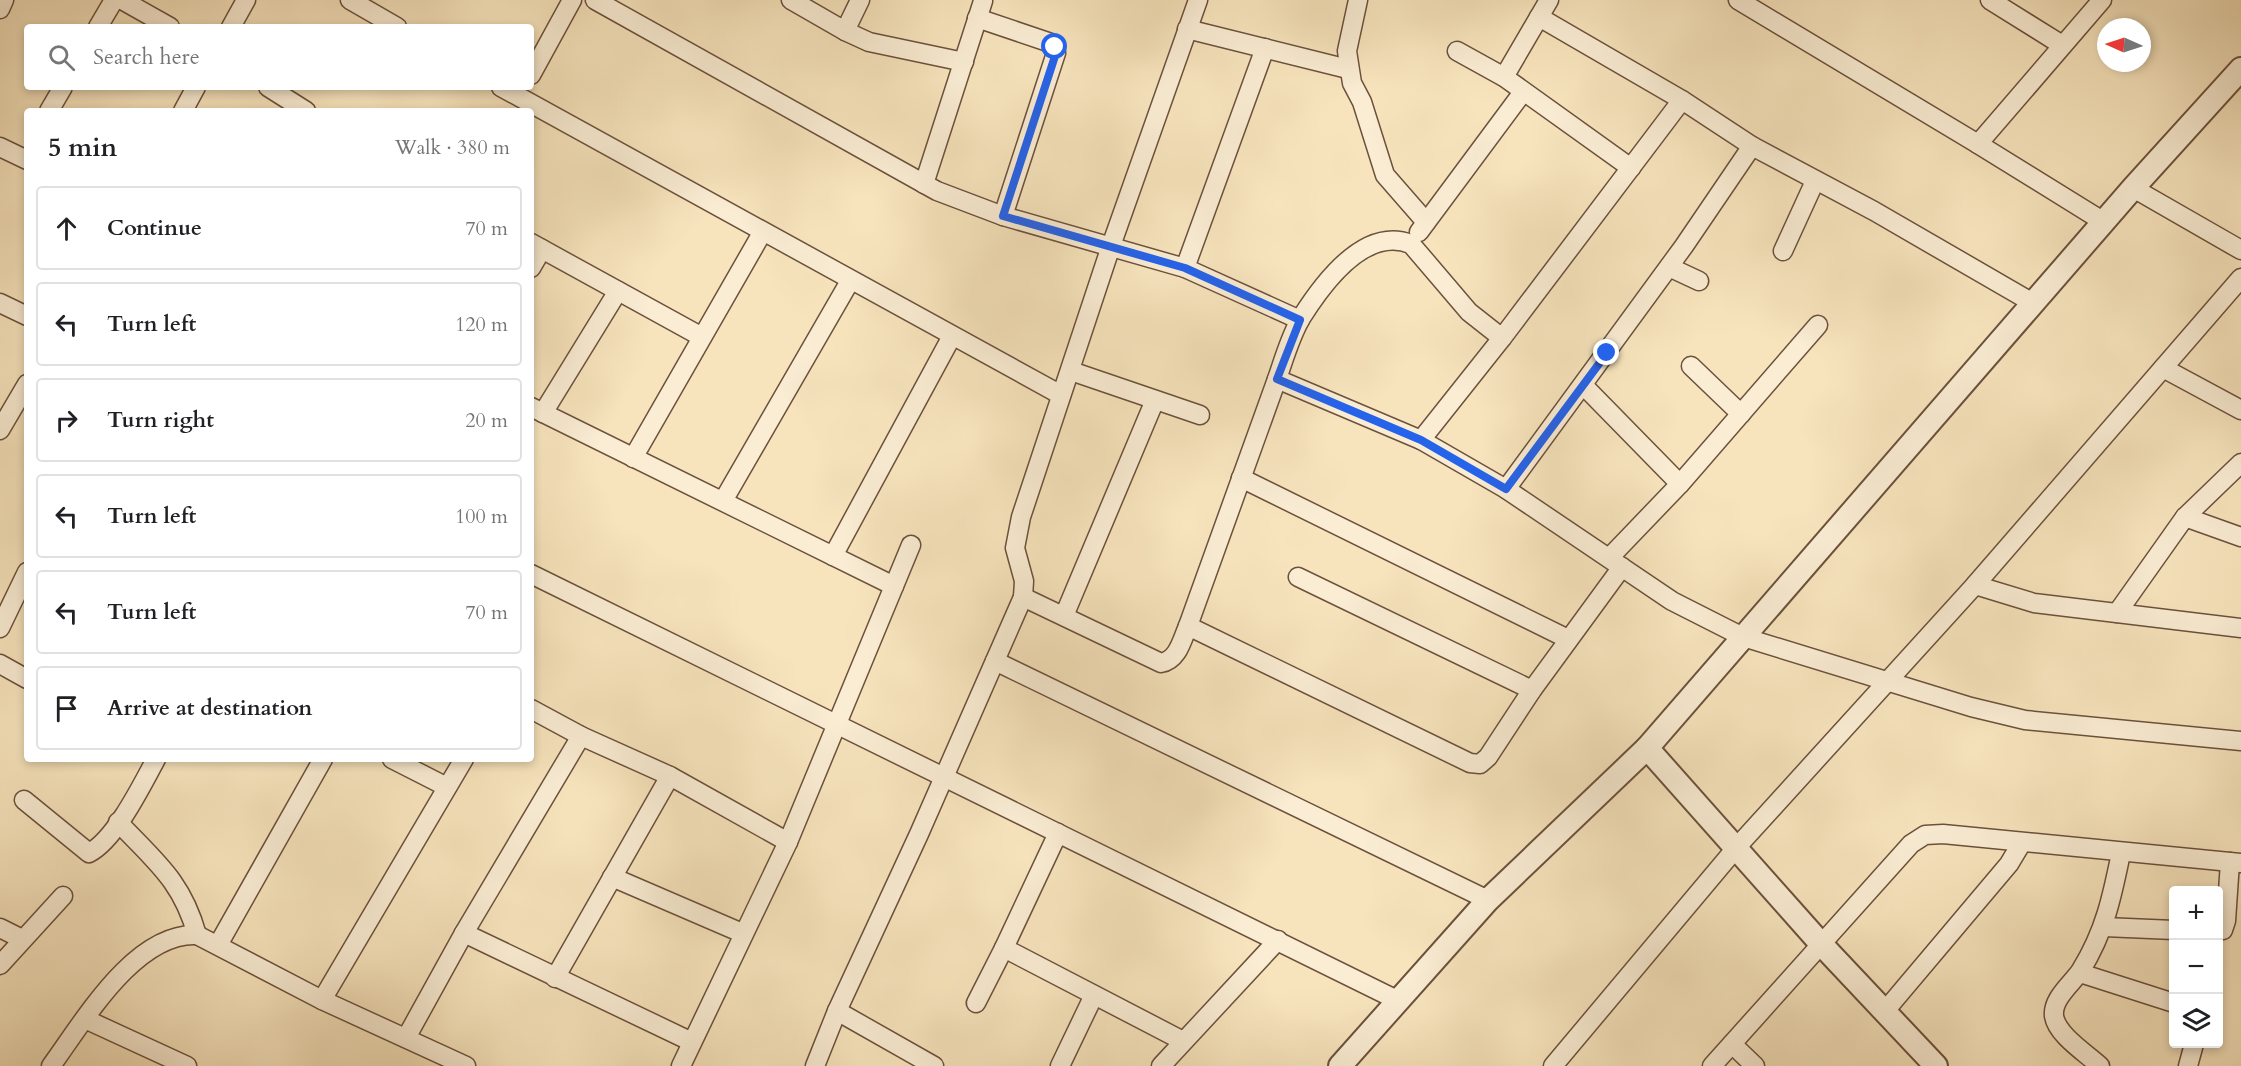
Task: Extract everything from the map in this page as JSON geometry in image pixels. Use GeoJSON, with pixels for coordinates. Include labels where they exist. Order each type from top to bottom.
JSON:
{"type":"FeatureCollection","features":[{"type":"Feature","properties":{"kind":"street"},"geometry":{"type":"LineString","coordinates":[[0,9],[4,0]]}},
{"type":"Feature","properties":{"kind":"street"},"geometry":{"type":"LineString","coordinates":[[100,24],[114,0]]}},
{"type":"Feature","properties":{"kind":"street"},"geometry":{"type":"LineString","coordinates":[[122,0],[165,24]]}},
{"type":"Feature","properties":{"kind":"street"},"geometry":{"type":"LineString","coordinates":[[233,24],[246,0]]}},
{"type":"Feature","properties":{"kind":"street"},"geometry":{"type":"LineString","coordinates":[[350,0],[392,24]]}},
{"type":"Feature","properties":{"kind":"street"},"geometry":{"type":"LineString","coordinates":[[534,70],[572,0]]}},
{"type":"Feature","properties":{"kind":"street"},"geometry":{"type":"LineString","coordinates":[[595,0],[924,184],[1003,216],[1185,268],[1300,320]]}},
{"type":"Feature","properties":{"kind":"street"},"geometry":{"type":"LineString","coordinates":[[792,0],[845,31],[888,47],[964,62]]}},
{"type":"Feature","properties":{"kind":"street"},"geometry":{"type":"LineString","coordinates":[[845,31],[860,0]]}},
{"type":"Feature","properties":{"kind":"street"},"geometry":{"type":"LineString","coordinates":[[815,1066],[837,1011],[944,779],[1023,597],[1024,581],[1016,548],[1017,534],[1111,246],[1198,0]]}},
{"type":"Feature","properties":{"kind":"street"},"geometry":{"type":"LineString","coordinates":[[1358,0],[1347,51],[1348,69],[1385,175],[1426,222]]}},
{"type":"Feature","properties":{"kind":"street"},"geometry":{"type":"LineString","coordinates":[[1504,77],[1548,0]]}},
{"type":"Feature","properties":{"kind":"street"},"geometry":{"type":"LineString","coordinates":[[1738,0],[2104,222]]}},
{"type":"Feature","properties":{"kind":"street"},"geometry":{"type":"LineString","coordinates":[[1990,0],[2062,45]]}},
{"type":"Feature","properties":{"kind":"street"},"geometry":{"type":"LineString","coordinates":[[1978,144],[2103,0]]}},
{"type":"Feature","properties":{"kind":"street"},"geometry":{"type":"LineString","coordinates":[[924,184],[980,10],[1051,43],[1056,53],[1003,216]]}},
{"type":"Feature","properties":{"kind":"street"},"geometry":{"type":"LineString","coordinates":[[1539,17],[1682,100],[1752,146],[2033,303]]}},
{"type":"Feature","properties":{"kind":"street"},"geometry":{"type":"LineString","coordinates":[[1187,29],[1348,69]]}},
{"type":"Feature","properties":{"kind":"street"},"geometry":{"type":"LineString","coordinates":[[1185,268],[1265,48]]}},
{"type":"Feature","properties":{"kind":"street"},"geometry":{"type":"LineString","coordinates":[[1457,51],[1504,77],[1631,168]]}},
{"type":"Feature","properties":{"kind":"street"},"geometry":{"type":"LineString","coordinates":[[1340,1066],[1488,900],[1647,748],[2133,188],[2241,69]]}},
{"type":"Feature","properties":{"kind":"street"},"geometry":{"type":"LineString","coordinates":[[51,108],[61,90]]}},
{"type":"Feature","properties":{"kind":"street"},"geometry":{"type":"LineString","coordinates":[[185,108],[194,90]]}},
{"type":"Feature","properties":{"kind":"street"},"geometry":{"type":"LineString","coordinates":[[273,90],[301,108]]}},
{"type":"Feature","properties":{"kind":"street"},"geometry":{"type":"LineString","coordinates":[[1412,244],[1523,92]]}},
{"type":"Feature","properties":{"kind":"street"},"geometry":{"type":"LineString","coordinates":[[518,98],[1061,395]]}},
{"type":"Feature","properties":{"kind":"street"},"geometry":{"type":"LineString","coordinates":[[1421,440],[1502,338],[1682,100]]}},
{"type":"Feature","properties":{"kind":"street"},"geometry":{"type":"LineString","coordinates":[[1506,489],[1669,267],[1752,146]]}},
{"type":"Feature","properties":{"kind":"street"},"geometry":{"type":"LineString","coordinates":[[0,147],[24,156]]}},
{"type":"Feature","properties":{"kind":"street"},"geometry":{"type":"LineString","coordinates":[[1783,251],[1815,181]]}},
{"type":"Feature","properties":{"kind":"street"},"geometry":{"type":"LineString","coordinates":[[2133,188],[2241,250]]}},
{"type":"Feature","properties":{"kind":"street"},"geometry":{"type":"LineString","coordinates":[[633,458],[762,233]]}},
{"type":"Feature","properties":{"kind":"street"},"geometry":{"type":"LineString","coordinates":[[1023,597],[1161,663],[1168,662],[1174,656],[1188,626],[1240,478],[1300,320],[1326,284],[1356,256],[1383,240],[1398,238],[1412,244],[1469,312],[1502,338]]}},
{"type":"Feature","properties":{"kind":"street"},"geometry":{"type":"LineString","coordinates":[[536,246],[702,337]]}},
{"type":"Feature","properties":{"kind":"street"},"geometry":{"type":"LineString","coordinates":[[1669,267],[1700,281]]}},
{"type":"Feature","properties":{"kind":"street"},"geometry":{"type":"LineString","coordinates":[[1553,1066],[1736,848],[1975,585],[2241,278]]}},
{"type":"Feature","properties":{"kind":"street"},"geometry":{"type":"LineString","coordinates":[[723,501],[850,281]]}},
{"type":"Feature","properties":{"kind":"street"},"geometry":{"type":"LineString","coordinates":[[618,291],[537,410],[894,586]]}},
{"type":"Feature","properties":{"kind":"street"},"geometry":{"type":"LineString","coordinates":[[0,303],[24,315]]}},
{"type":"Feature","properties":{"kind":"street"},"geometry":{"type":"LineString","coordinates":[[1188,626],[1470,763],[1480,764],[1488,757],[1568,639],[1616,562],[1680,484],[1818,325]]}},
{"type":"Feature","properties":{"kind":"street"},"geometry":{"type":"LineString","coordinates":[[833,556],[952,336]]}},
{"type":"Feature","properties":{"kind":"street"},"geometry":{"type":"LineString","coordinates":[[1691,366],[1742,414]]}},
{"type":"Feature","properties":{"kind":"street"},"geometry":{"type":"LineString","coordinates":[[2163,368],[2241,410]]}},
{"type":"Feature","properties":{"kind":"street"},"geometry":{"type":"LineString","coordinates":[[1071,371],[1200,415]]}},
{"type":"Feature","properties":{"kind":"street"},"geometry":{"type":"LineString","coordinates":[[1277,379],[1421,440],[1506,489],[1672,601],[1743,637],[1888,682],[2025,720],[2241,741]]}},
{"type":"Feature","properties":{"kind":"street"},"geometry":{"type":"LineString","coordinates":[[1583,385],[1680,484]]}},
{"type":"Feature","properties":{"kind":"street"},"geometry":{"type":"LineString","coordinates":[[0,430],[24,389]]}},
{"type":"Feature","properties":{"kind":"street"},"geometry":{"type":"LineString","coordinates":[[1064,616],[1155,399]]}},
{"type":"Feature","properties":{"kind":"street"},"geometry":{"type":"LineString","coordinates":[[2117,613],[2185,517],[2241,463]]}},
{"type":"Feature","properties":{"kind":"street"},"geometry":{"type":"LineString","coordinates":[[1240,478],[1568,639]]}},
{"type":"Feature","properties":{"kind":"street"},"geometry":{"type":"LineString","coordinates":[[2185,517],[2241,537]]}},
{"type":"Feature","properties":{"kind":"street"},"geometry":{"type":"LineString","coordinates":[[681,1066],[742,933],[788,842],[911,545]]}},
{"type":"Feature","properties":{"kind":"street"},"geometry":{"type":"LineString","coordinates":[[534,575],[944,779],[1398,1000]]}},
{"type":"Feature","properties":{"kind":"street"},"geometry":{"type":"LineString","coordinates":[[1298,577],[1532,690]]}},
{"type":"Feature","properties":{"kind":"street"},"geometry":{"type":"LineString","coordinates":[[0,628],[24,578]]}},
{"type":"Feature","properties":{"kind":"street"},"geometry":{"type":"LineString","coordinates":[[1975,585],[2034,603],[2241,628]]}},
{"type":"Feature","properties":{"kind":"street"},"geometry":{"type":"LineString","coordinates":[[996,661],[1488,900]]}},
{"type":"Feature","properties":{"kind":"street"},"geometry":{"type":"LineString","coordinates":[[0,664],[24,676]]}},
{"type":"Feature","properties":{"kind":"street"},"geometry":{"type":"LineString","coordinates":[[534,711],[581,736],[670,776],[788,842]]}},
{"type":"Feature","properties":{"kind":"street"},"geometry":{"type":"LineString","coordinates":[[406,1038],[464,933],[581,736]]}},
{"type":"Feature","properties":{"kind":"street"},"geometry":{"type":"LineString","coordinates":[[1647,748],[1822,945],[1936,1066]]}},
{"type":"Feature","properties":{"kind":"street"},"geometry":{"type":"LineString","coordinates":[[24,800],[89,853],[95,850],[118,822],[150,762]]}},
{"type":"Feature","properties":{"kind":"street"},"geometry":{"type":"LineString","coordinates":[[219,945],[321,762]]}},
{"type":"Feature","properties":{"kind":"street"},"geometry":{"type":"LineString","coordinates":[[398,762],[447,787]]}},
{"type":"Feature","properties":{"kind":"street"},"geometry":{"type":"LineString","coordinates":[[322,1000],[462,762]]}},
{"type":"Feature","properties":{"kind":"street"},"geometry":{"type":"LineString","coordinates":[[555,978],[670,776]]}},
{"type":"Feature","properties":{"kind":"street"},"geometry":{"type":"LineString","coordinates":[[118,822],[180,891],[189,906],[197,935]]}},
{"type":"Feature","properties":{"kind":"street"},"geometry":{"type":"LineString","coordinates":[[975,1003],[1004,948],[1058,833]]}},
{"type":"Feature","properties":{"kind":"street"},"geometry":{"type":"LineString","coordinates":[[1712,1066],[1911,844],[1925,835],[1943,834],[2022,844],[2236,862],[2223,930]]}},
{"type":"Feature","properties":{"kind":"street"},"geometry":{"type":"LineString","coordinates":[[1885,1011],[2009,864],[2022,844]]}},
{"type":"Feature","properties":{"kind":"street"},"geometry":{"type":"LineString","coordinates":[[2100,1066],[2057,1026],[2054,1013],[2059,999],[2079,973],[2104,927],[2121,853]]}},
{"type":"Feature","properties":{"kind":"street"},"geometry":{"type":"LineString","coordinates":[[612,877],[742,933]]}},
{"type":"Feature","properties":{"kind":"street"},"geometry":{"type":"LineString","coordinates":[[0,965],[63,896]]}},
{"type":"Feature","properties":{"kind":"street"},"geometry":{"type":"LineString","coordinates":[[2104,927],[2169,930]]}},
{"type":"Feature","properties":{"kind":"street"},"geometry":{"type":"LineString","coordinates":[[0,928],[22,939]]}},
{"type":"Feature","properties":{"kind":"street"},"geometry":{"type":"LineString","coordinates":[[464,933],[692,1042]]}},
{"type":"Feature","properties":{"kind":"street"},"geometry":{"type":"LineString","coordinates":[[51,1066],[123,971],[169,938],[181,934],[197,935],[219,945],[322,1000],[466,1066]]}},
{"type":"Feature","properties":{"kind":"street"},"geometry":{"type":"LineString","coordinates":[[1161,1066],[1278,940]]}},
{"type":"Feature","properties":{"kind":"street"},"geometry":{"type":"LineString","coordinates":[[1004,948],[1183,1041]]}},
{"type":"Feature","properties":{"kind":"street"},"geometry":{"type":"LineString","coordinates":[[2079,973],[2169,1001]]}},
{"type":"Feature","properties":{"kind":"street"},"geometry":{"type":"LineString","coordinates":[[1060,1066],[1094,995]]}},
{"type":"Feature","properties":{"kind":"street"},"geometry":{"type":"LineString","coordinates":[[837,1011],[934,1066]]}},
{"type":"Feature","properties":{"kind":"street"},"geometry":{"type":"LineString","coordinates":[[85,1019],[187,1066]]}},
{"type":"Feature","properties":{"kind":"street"},"geometry":{"type":"LineString","coordinates":[[1732,1044],[1755,1066]]}},
{"type":"Feature","properties":{"kind":"street"},"geometry":{"type":"LineString","coordinates":[[2188,1066],[2193,1048]]}},
{"type":"Feature","properties":{"kind":"route"},"geometry":{"type":"LineString","coordinates":[[1055,47],[1056,53],[1003,216],[1185,268],[1300,320],[1277,379],[1421,440],[1506,489],[1607,353]]}}]}
